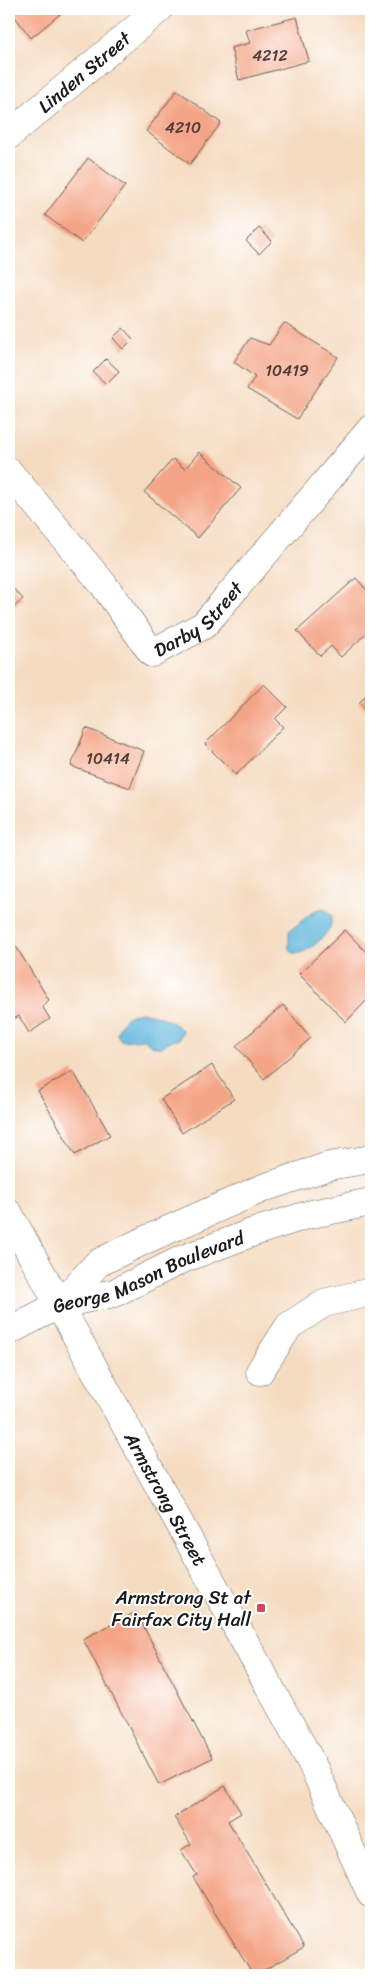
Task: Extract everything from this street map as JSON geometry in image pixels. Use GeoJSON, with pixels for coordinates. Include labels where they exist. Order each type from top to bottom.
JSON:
{"type":"FeatureCollection","features":[{"type":"Feature","properties":{"kind":"street","name":"Linden Street"},"geometry":{"type":"LineString","coordinates":[[9,135],[159,9]]}},
{"type":"Feature","properties":{"kind":"street","name":"Darby Street"},"geometry":{"type":"LineString","coordinates":[[9,472],[103,584],[152,653],[204,625],[371,429]]}},
{"type":"Feature","properties":{"kind":"street","name":"George Mason Boulevard"},"geometry":{"type":"LineString","coordinates":[[60,1304],[98,1263],[145,1240],[263,1188],[329,1166],[371,1159]]}},
{"type":"Feature","properties":{"kind":"street","name":"George Mason Boulevard"},"geometry":{"type":"LineString","coordinates":[[60,1304],[114,1293],[183,1259],[251,1232],[307,1215],[371,1202]]}},
{"type":"Feature","properties":{"kind":"street","name":"Armstrong Street"},"geometry":{"type":"LineString","coordinates":[[9,1214],[311,1762],[371,1894]]}},
{"type":"Feature","properties":{"kind":"street"},"geometry":{"type":"LineString","coordinates":[[260,1371],[289,1326],[324,1303],[371,1292]]}},
{"type":"Feature","properties":{"kind":"street"},"geometry":{"type":"LineString","coordinates":[[9,1331],[60,1304]]}},
{"type":"Feature","properties":{"kind":"water"},"geometry":{"type":"Polygon","coordinates":[[[323,908],[332,915],[327,932],[310,948],[295,954],[289,949],[289,931],[314,911],[323,908]]]}},
{"type":"Feature","properties":{"kind":"water"},"geometry":{"type":"Polygon","coordinates":[[[140,1012],[163,1018],[173,1023],[183,1031],[178,1040],[170,1041],[160,1048],[151,1045],[144,1039],[122,1041],[117,1035],[122,1022],[127,1017],[140,1012]]]}},
{"type":"Feature","properties":{"kind":"building"},"geometry":{"type":"Polygon","coordinates":[[[9,9],[66,9],[31,38],[9,9]]]}},
{"type":"Feature","properties":{"kind":"building"},"geometry":{"type":"Polygon","coordinates":[[[297,17],[309,61],[239,80],[231,48],[250,43],[246,30],[297,17]]]}},
{"type":"Feature","properties":{"kind":"building"},"geometry":{"type":"Polygon","coordinates":[[[177,90],[221,123],[190,164],[146,131],[177,90]]]}},
{"type":"Feature","properties":{"kind":"building"},"geometry":{"type":"Polygon","coordinates":[[[88,158],[125,186],[82,243],[45,215],[88,158]]]}},
{"type":"Feature","properties":{"kind":"building"},"geometry":{"type":"Polygon","coordinates":[[[259,228],[272,241],[259,254],[246,241],[259,228]]]}},
{"type":"Feature","properties":{"kind":"building"},"geometry":{"type":"Polygon","coordinates":[[[284,323],[338,357],[297,419],[247,389],[255,377],[234,362],[250,338],[269,345],[284,323]]]}},
{"type":"Feature","properties":{"kind":"building"},"geometry":{"type":"Polygon","coordinates":[[[123,328],[133,339],[123,349],[113,338],[123,328]]]}},
{"type":"Feature","properties":{"kind":"building"},"geometry":{"type":"Polygon","coordinates":[[[106,359],[119,371],[106,384],[93,372],[106,359]]]}},
{"type":"Feature","properties":{"kind":"building"},"geometry":{"type":"Polygon","coordinates":[[[199,452],[241,488],[198,538],[144,492],[173,459],[185,469],[199,452]]]}},
{"type":"Feature","properties":{"kind":"building"},"geometry":{"type":"Polygon","coordinates":[[[356,578],[371,595],[371,629],[341,657],[331,646],[320,656],[297,631],[356,578]]]}},
{"type":"Feature","properties":{"kind":"building"},"geometry":{"type":"Polygon","coordinates":[[[9,584],[23,599],[9,612],[9,584]]]}},
{"type":"Feature","properties":{"kind":"building"},"geometry":{"type":"Polygon","coordinates":[[[264,684],[287,707],[275,719],[283,727],[236,775],[205,744],[264,684]]]}},
{"type":"Feature","properties":{"kind":"building"},"geometry":{"type":"Polygon","coordinates":[[[367,694],[371,699],[371,713],[359,703],[367,694]]]}},
{"type":"Feature","properties":{"kind":"building"},"geometry":{"type":"Polygon","coordinates":[[[86,728],[144,751],[130,788],[71,766],[86,728]]]}},
{"type":"Feature","properties":{"kind":"building"},"geometry":{"type":"Polygon","coordinates":[[[345,930],[371,957],[371,996],[346,1022],[299,974],[345,930]]]}},
{"type":"Feature","properties":{"kind":"building"},"geometry":{"type":"Polygon","coordinates":[[[15,945],[49,1000],[42,1006],[50,1019],[29,1033],[19,1016],[12,1020],[9,1016],[9,949],[15,945]]]}},
{"type":"Feature","properties":{"kind":"building"},"geometry":{"type":"Polygon","coordinates":[[[283,1005],[311,1038],[264,1079],[236,1046],[283,1005]]]}},
{"type":"Feature","properties":{"kind":"building"},"geometry":{"type":"Polygon","coordinates":[[[212,1065],[234,1099],[182,1133],[161,1099],[212,1065]]]}},
{"type":"Feature","properties":{"kind":"building"},"geometry":{"type":"Polygon","coordinates":[[[73,1071],[110,1135],[75,1155],[38,1091],[73,1071]]]}},
{"type":"Feature","properties":{"kind":"building"},"geometry":{"type":"Polygon","coordinates":[[[136,1612],[212,1758],[159,1785],[83,1639],[136,1612]]]}},
{"type":"Feature","properties":{"kind":"building"},"geometry":{"type":"Polygon","coordinates":[[[225,1786],[241,1813],[228,1821],[304,1947],[256,1975],[253,1975],[193,1877],[197,1875],[181,1850],[191,1844],[174,1817],[225,1786]]]}},
{"type":"Feature","properties":{"kind":"place","name":"Armstrong St at Fairfax City Hall"},"geometry":{"type":"Point","coordinates":[261,1608]}}]}
